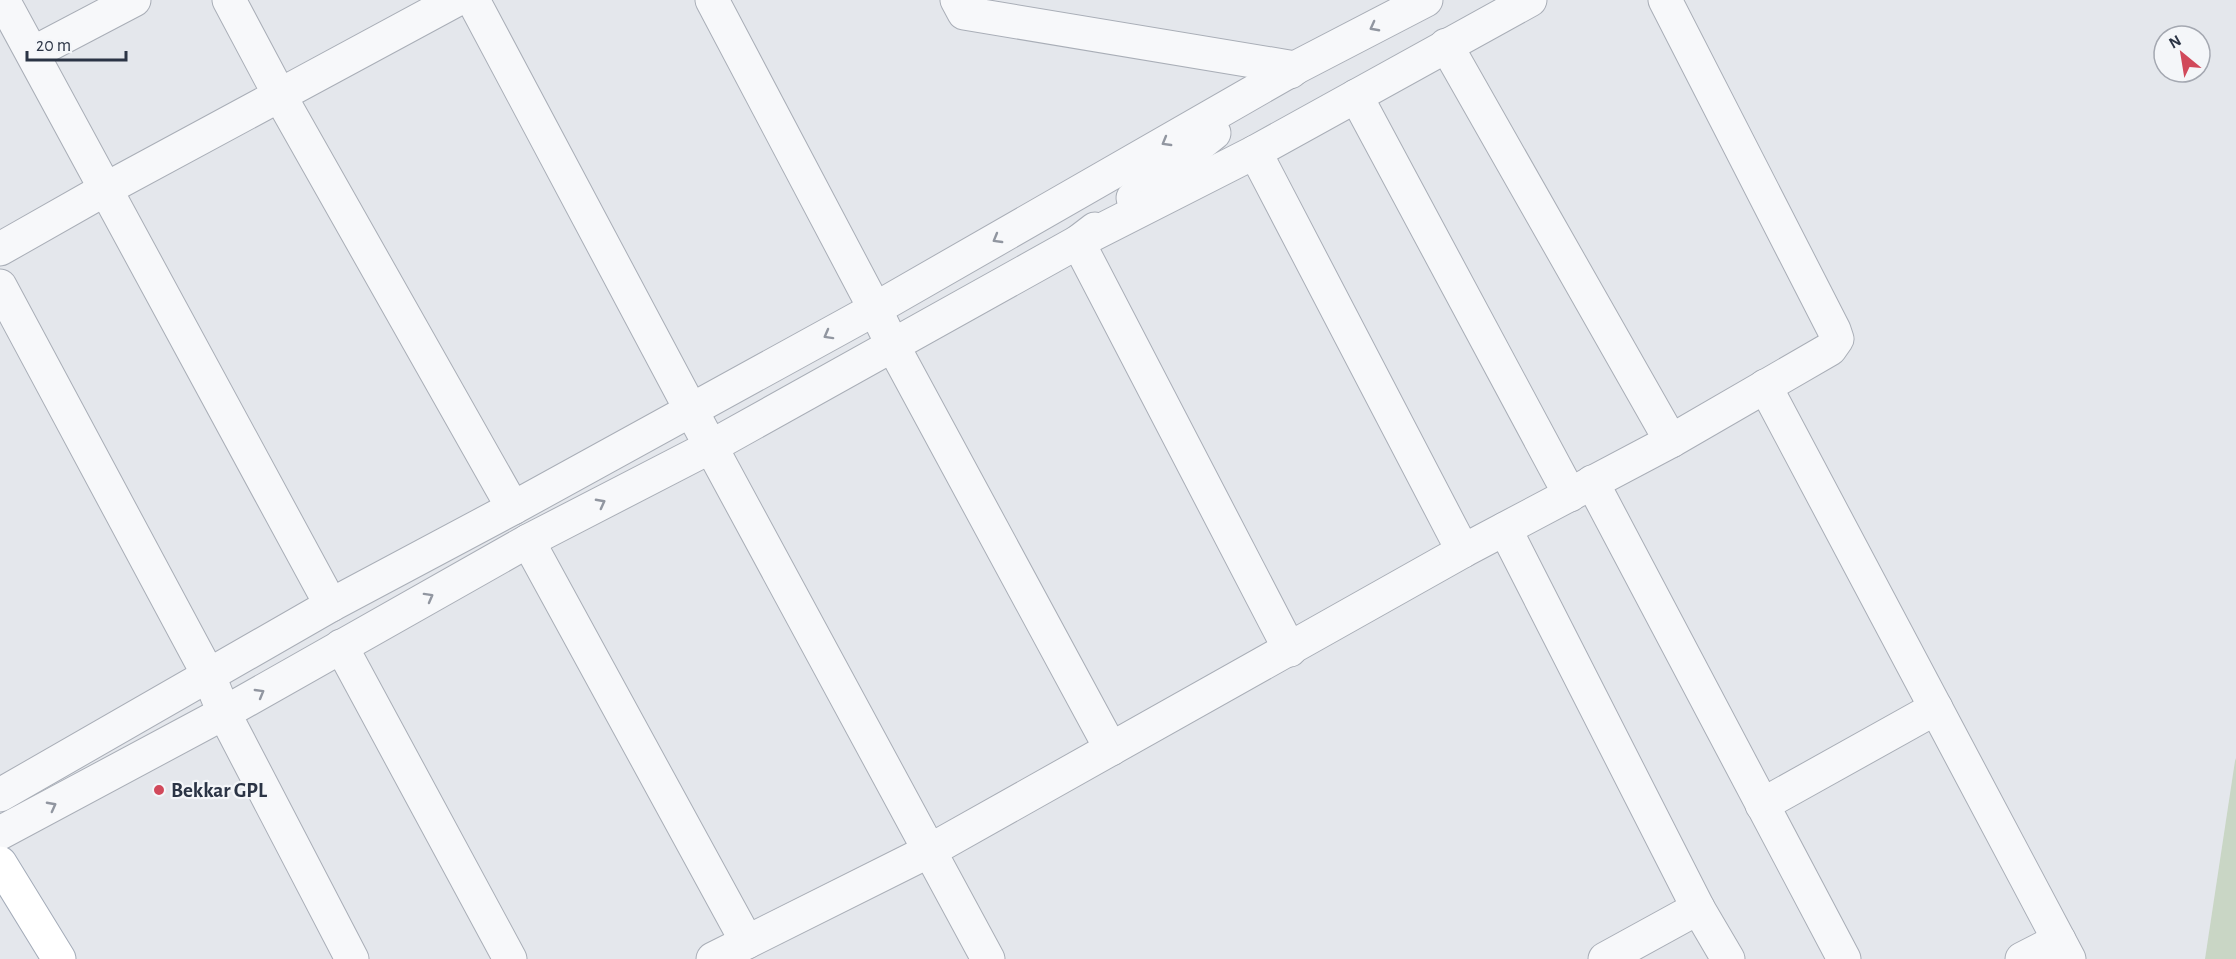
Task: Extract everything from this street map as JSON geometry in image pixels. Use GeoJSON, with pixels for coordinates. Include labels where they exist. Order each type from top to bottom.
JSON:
{"type":"FeatureCollection","features":[{"type":"Feature","properties":{"kind":"main road"},"geometry":{"type":"LineString","coordinates":[[0,863],[59,959]]}},
{"type":"Feature","properties":{"kind":"street"},"geometry":{"type":"LineString","coordinates":[[3,0],[331,605]]}},
{"type":"Feature","properties":{"kind":"street"},"geometry":{"type":"LineString","coordinates":[[33,53],[134,0]]}},
{"type":"Feature","properties":{"kind":"street"},"geometry":{"type":"LineString","coordinates":[[229,0],[280,96],[513,508]]}},
{"type":"Feature","properties":{"kind":"street"},"geometry":{"type":"LineString","coordinates":[[0,249],[104,190],[456,0]]}},
{"type":"Feature","properties":{"kind":"street"},"geometry":{"type":"LineString","coordinates":[[473,0],[691,410],[931,849],[988,959]]}},
{"type":"Feature","properties":{"kind":"street"},"geometry":{"type":"LineString","coordinates":[[712,0],[892,344],[1111,749]]}},
{"type":"Feature","properties":{"kind":"street"},"geometry":{"type":"LineString","coordinates":[[0,795],[331,605],[875,309],[1295,68],[1425,0]]}},
{"type":"Feature","properties":{"kind":"street"},"geometry":{"type":"LineString","coordinates":[[0,833],[224,713],[528,541],[712,446],[1078,242],[1255,152],[1530,0]]}},
{"type":"Feature","properties":{"kind":"street"},"geometry":{"type":"LineString","coordinates":[[713,959],[931,849],[1290,650],[1463,551],[1671,441],[1830,349],[1837,339],[1665,0]]}},
{"type":"Feature","properties":{"kind":"street"},"geometry":{"type":"LineString","coordinates":[[969,4],[1295,68]]}},
{"type":"Feature","properties":{"kind":"street"},"geometry":{"type":"LineString","coordinates":[[1446,45],[1671,441]]}},
{"type":"Feature","properties":{"kind":"street"},"geometry":{"type":"LineString","coordinates":[[1078,242],[1295,68]]}},
{"type":"Feature","properties":{"kind":"street"},"geometry":{"type":"LineString","coordinates":[[1356,96],[1762,805],[1844,959]]}},
{"type":"Feature","properties":{"kind":"street"},"geometry":{"type":"LineString","coordinates":[[1255,152],[1463,551]]}},
{"type":"Feature","properties":{"kind":"street"},"geometry":{"type":"LineString","coordinates":[[1078,242],[1290,650]]}},
{"type":"Feature","properties":{"kind":"street"},"geometry":{"type":"LineString","coordinates":[[0,286],[208,676],[224,713],[352,959]]}},
{"type":"Feature","properties":{"kind":"street"},"geometry":{"type":"LineString","coordinates":[[1765,386],[2064,949],[2022,959]]}},
{"type":"Feature","properties":{"kind":"street"},"geometry":{"type":"LineString","coordinates":[[1505,529],[1698,908],[1728,959]]}},
{"type":"Feature","properties":{"kind":"street"},"geometry":{"type":"LineString","coordinates":[[528,541],[747,942]]}},
{"type":"Feature","properties":{"kind":"street"},"geometry":{"type":"LineString","coordinates":[[342,646],[510,959]]}},
{"type":"Feature","properties":{"kind":"street"},"geometry":{"type":"LineString","coordinates":[[1762,805],[1936,708]]}},
{"type":"Feature","properties":{"kind":"street"},"geometry":{"type":"LineString","coordinates":[[1605,959],[1698,908]]}},
{"type":"Feature","properties":{"kind":"green space"},"geometry":{"type":"Polygon","coordinates":[[[2236,758],[2236,959],[2205,959],[2235,761],[2236,758]]]}},
{"type":"Feature","properties":{"kind":"place","name":"Bekkar GPL"},"geometry":{"type":"Point","coordinates":[159,790]}}]}
